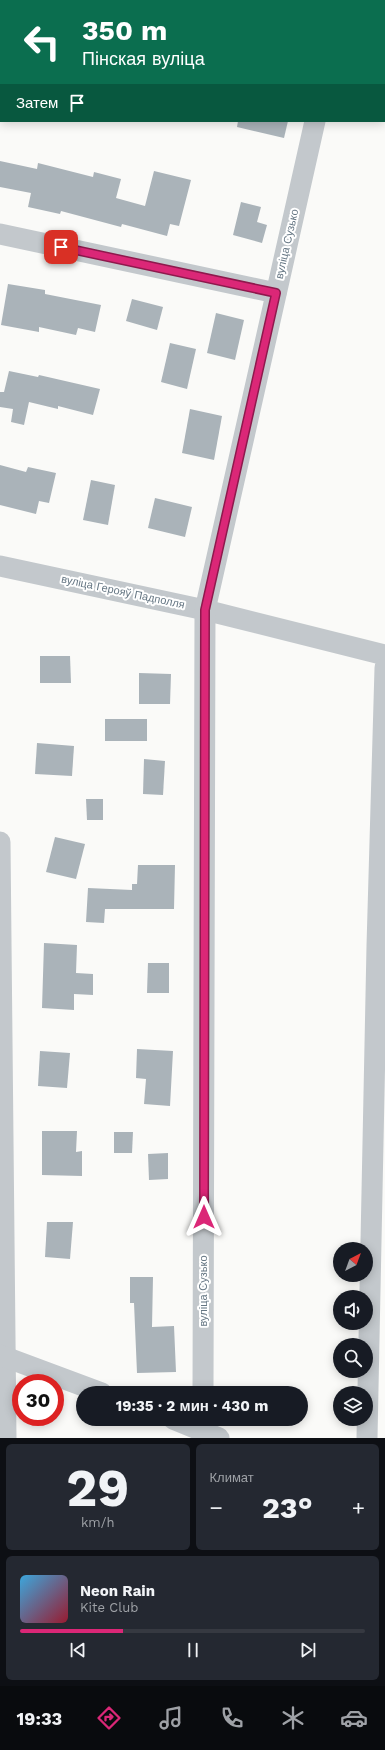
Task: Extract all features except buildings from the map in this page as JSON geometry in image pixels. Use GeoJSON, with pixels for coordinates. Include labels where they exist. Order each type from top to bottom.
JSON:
{"type":"FeatureCollection","features":[{"type":"Feature","properties":{"kind":"street","name":"вуліца Сузько"},"geometry":{"type":"LineString","coordinates":[[203,1386],[205,610],[315,122]]}},
{"type":"Feature","properties":{"kind":"street"},"geometry":{"type":"LineString","coordinates":[[0,234],[276,293]]}},
{"type":"Feature","properties":{"kind":"street","name":"вуліца Герояў Падполля"},"geometry":{"type":"LineString","coordinates":[[0,566],[205,610],[385,655]]}},
{"type":"Feature","properties":{"kind":"street"},"geometry":{"type":"LineString","coordinates":[[367,1438],[378,1207],[385,668]]}},
{"type":"Feature","properties":{"kind":"street"},"geometry":{"type":"LineString","coordinates":[[0,842],[2,1356],[6,1438]]}},
{"type":"Feature","properties":{"kind":"street"},"geometry":{"type":"LineString","coordinates":[[2,1356],[83,1386]]}},
{"type":"Feature","properties":{"kind":"street"},"geometry":{"type":"LineString","coordinates":[[193,1426],[207,1431]]}},
{"type":"Feature","properties":{"kind":"route"},"geometry":{"type":"LineString","coordinates":[[61,247],[276,293],[205,610],[204,1217]]}}]}
